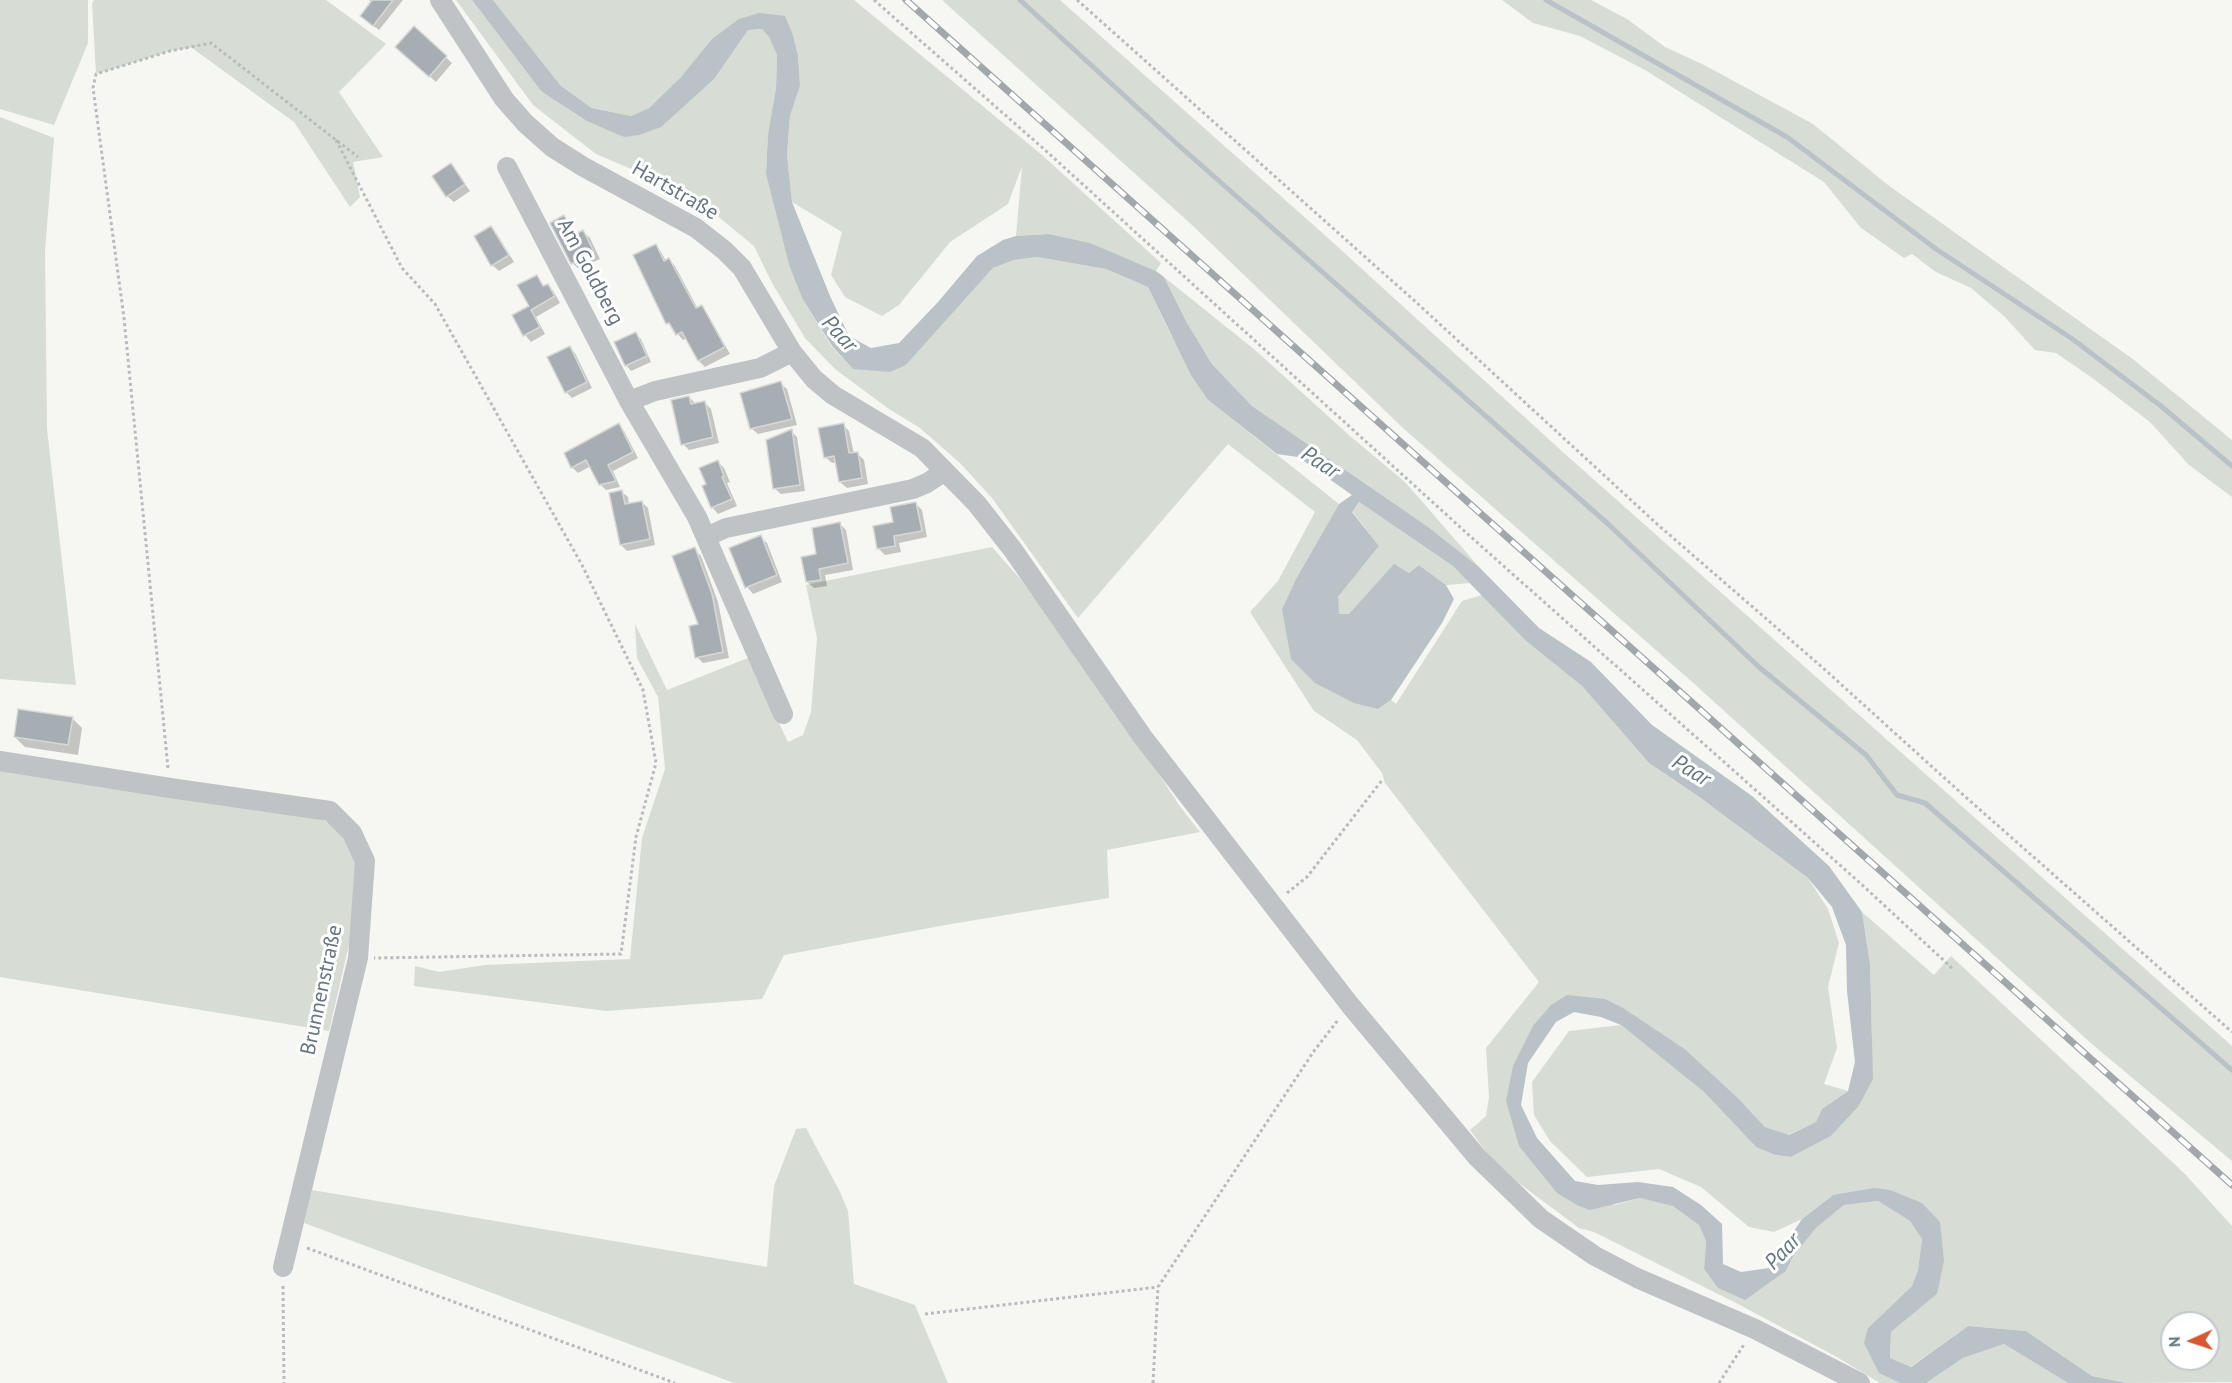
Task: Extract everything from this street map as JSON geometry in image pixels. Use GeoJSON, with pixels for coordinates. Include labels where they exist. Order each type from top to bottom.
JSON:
{"type":"FeatureCollection","features":[{"type":"Feature","properties":{"kind":"street","name":"Hartstraße"},"geometry":{"type":"LineString","coordinates":[[440,0],[504,99],[525,123],[552,147],[582,166],[696,228],[724,250],[742,268],[792,352],[814,379],[833,395],[922,448],[977,504],[1013,550],[1142,736],[1350,1005],[1477,1157],[1541,1219],[1595,1256],[1637,1278],[1755,1329],[1860,1383]]}},
{"type":"Feature","properties":{"kind":"street","name":"Am Goldberg"},"geometry":{"type":"LineString","coordinates":[[507,167],[629,401],[697,517],[783,714]]}},
{"type":"Feature","properties":{"kind":"street"},"geometry":{"type":"LineString","coordinates":[[629,401],[655,390],[760,368],[792,352]]}},
{"type":"Feature","properties":{"kind":"street"},"geometry":{"type":"LineString","coordinates":[[706,537],[726,528],[913,489],[945,471]]}},
{"type":"Feature","properties":{"kind":"street","name":"Brunnenstraße"},"geometry":{"type":"LineString","coordinates":[[0,761],[330,811],[352,833],[365,861],[358,958],[283,1267]]}},
{"type":"Feature","properties":{"kind":"path"},"geometry":{"type":"LineString","coordinates":[[874,0],[1045,150],[1480,545],[1859,882],[1953,969]]}},
{"type":"Feature","properties":{"kind":"path"},"geometry":{"type":"LineString","coordinates":[[1077,0],[1418,304],[1656,524],[1823,668],[2232,1032]]}},
{"type":"Feature","properties":{"kind":"path"},"geometry":{"type":"LineString","coordinates":[[170,788],[124,318],[93,88],[96,74],[170,51],[211,43],[358,157]]}},
{"type":"Feature","properties":{"kind":"path"},"geometry":{"type":"LineString","coordinates":[[336,141],[402,268],[435,304],[582,565],[643,690],[656,763],[636,837],[621,954],[358,958]]}},
{"type":"Feature","properties":{"kind":"path"},"geometry":{"type":"LineString","coordinates":[[1270,902],[1307,878],[1383,779]]}},
{"type":"Feature","properties":{"kind":"path"},"geometry":{"type":"LineString","coordinates":[[1153,1383],[1158,1287],[1314,1051],[1350,1005]]}},
{"type":"Feature","properties":{"kind":"path"},"geometry":{"type":"LineString","coordinates":[[289,1241],[675,1383]]}},
{"type":"Feature","properties":{"kind":"path"},"geometry":{"type":"LineString","coordinates":[[283,1267],[284,1383]]}},
{"type":"Feature","properties":{"kind":"path"},"geometry":{"type":"LineString","coordinates":[[926,1314],[1158,1287]]}},
{"type":"Feature","properties":{"kind":"path"},"geometry":{"type":"LineString","coordinates":[[1719,1383],[1755,1329]]}},
{"type":"Feature","properties":{"kind":"shaded area"},"geometry":{"type":"Polygon","coordinates":[[[0,0],[88,0],[88,43],[54,125],[0,109],[0,0]]]}},
{"type":"Feature","properties":{"kind":"shaded area"},"geometry":{"type":"Polygon","coordinates":[[[94,0],[326,0],[386,44],[339,92],[383,157],[353,162],[360,197],[350,207],[294,122],[192,48],[194,47],[170,51],[96,74],[92,3],[94,0]]]}},
{"type":"Feature","properties":{"kind":"shaded area"},"geometry":{"type":"Polygon","coordinates":[[[456,0],[472,0],[541,91],[624,137],[715,78],[748,30],[762,29],[769,37],[777,55],[776,88],[768,134],[766,174],[789,265],[802,298],[831,346],[853,369],[906,365],[993,268],[1014,260],[1037,257],[1106,269],[1148,287],[1170,333],[1208,400],[1339,504],[1296,579],[1282,609],[1378,709],[1391,700],[1396,704],[1462,601],[1482,595],[1526,641],[1582,686],[1649,763],[1698,796],[1808,878],[1828,909],[1839,943],[1828,987],[1837,1048],[1824,1084],[1848,1091],[1822,1109],[1816,1122],[1788,1135],[1765,1127],[1739,1099],[1686,1050],[1567,995],[1506,1101],[1557,1193],[1615,1205],[1640,1198],[1673,1205],[1699,1225],[1706,1241],[1704,1269],[1718,1288],[1744,1299],[1786,1271],[1796,1252],[1816,1228],[1844,1205],[1878,1201],[1910,1221],[1922,1239],[1918,1270],[1912,1286],[1868,1328],[1879,1373],[1900,1383],[1880,1383],[1740,1305],[1594,1232],[1579,1228],[1516,1181],[1486,1152],[1470,1130],[1486,1116],[1489,1097],[1486,1048],[1539,982],[1385,783],[1382,773],[1357,740],[1314,711],[1250,612],[1278,581],[1315,512],[1228,444],[1078,618],[992,498],[960,463],[920,428],[889,409],[835,369],[805,338],[772,283],[754,246],[704,205],[662,182],[596,154],[533,105],[456,0]]]}},
{"type":"Feature","properties":{"kind":"shaded area"},"geometry":{"type":"Polygon","coordinates":[[[493,0],[854,0],[1042,155],[1161,263],[1156,271],[1089,243],[1049,234],[1016,236],[1022,166],[1008,204],[950,242],[899,305],[882,316],[845,297],[831,275],[842,232],[792,202],[787,155],[790,116],[800,86],[798,54],[793,35],[759,13],[682,76],[649,108],[631,116],[592,108],[561,86],[493,0]]]}},
{"type":"Feature","properties":{"kind":"shaded area"},"geometry":{"type":"Polygon","coordinates":[[[942,0],[1060,0],[1328,238],[1565,454],[2232,1046],[2232,1161],[2093,1045],[1690,680],[1403,428],[1192,225],[942,0]]]}},
{"type":"Feature","properties":{"kind":"shaded area"},"geometry":{"type":"Polygon","coordinates":[[[1502,0],[1591,0],[1627,19],[1665,47],[1704,65],[1813,124],[1888,185],[2134,360],[2232,440],[2232,497],[2189,465],[2150,422],[2091,377],[2056,353],[2035,350],[2004,316],[1971,288],[1936,272],[1912,254],[1904,258],[1861,228],[1824,182],[1645,70],[1580,36],[1533,23],[1502,0]]]}},
{"type":"Feature","properties":{"kind":"shaded area"},"geometry":{"type":"Polygon","coordinates":[[[0,117],[54,138],[45,251],[47,429],[76,685],[0,679],[0,117]]]}},
{"type":"Feature","properties":{"kind":"shaded area"},"geometry":{"type":"Polygon","coordinates":[[[1164,277],[1255,350],[1350,436],[1405,482],[1479,567],[1427,526],[1252,406],[1212,364],[1187,323],[1164,277]]]}},
{"type":"Feature","properties":{"kind":"shaded area"},"geometry":{"type":"Polygon","coordinates":[[[1359,502],[1453,566],[1470,583],[1446,585],[1419,565],[1409,573],[1394,565],[1349,615],[1338,614],[1338,597],[1379,546],[1352,511],[1359,502]]]}},
{"type":"Feature","properties":{"kind":"shaded area"},"geometry":{"type":"Polygon","coordinates":[[[992,547],[1022,581],[1078,657],[1200,832],[1107,850],[1109,898],[784,955],[762,999],[606,1011],[414,986],[415,966],[439,972],[485,965],[630,959],[642,838],[665,769],[658,697],[637,658],[635,624],[667,690],[748,658],[788,742],[803,735],[811,712],[817,638],[806,585],[992,547]]]}},
{"type":"Feature","properties":{"kind":"shaded area"},"geometry":{"type":"Polygon","coordinates":[[[0,768],[322,819],[343,833],[357,863],[351,936],[329,1031],[0,977],[0,768]]]}},
{"type":"Feature","properties":{"kind":"shaded area"},"geometry":{"type":"Polygon","coordinates":[[[1862,912],[1934,975],[1951,956],[2184,1173],[2232,1226],[2232,1382],[2128,1383],[2092,1376],[2026,1331],[1968,1326],[1910,1367],[1890,1358],[1891,1332],[1937,1294],[1922,1203],[1833,1195],[1802,1219],[1774,1232],[1749,1227],[1701,1187],[1659,1169],[1587,1177],[1550,1141],[1534,1115],[1532,1082],[1569,1031],[1621,1025],[1704,1092],[1756,1147],[1775,1155],[1791,1157],[1831,1136],[1858,1107],[1872,1043],[1870,964],[1862,912]]]}},
{"type":"Feature","properties":{"kind":"shaded area"},"geometry":{"type":"Polygon","coordinates":[[[806,1128],[848,1211],[854,1284],[915,1305],[948,1383],[734,1383],[304,1223],[312,1190],[767,1267],[774,1186],[796,1129],[806,1128]]]}},
{"type":"Feature","properties":{"kind":"shaded area"},"geometry":{"type":"Polygon","coordinates":[[[2004,1344],[2068,1383],[1926,1383],[1963,1358],[2004,1344]]]}},
{"type":"Feature","properties":{"kind":"water","name":"Paar"},"geometry":{"type":"Polygon","coordinates":[[[472,0],[493,0],[561,86],[592,108],[631,116],[649,108],[682,76],[712,39],[739,19],[759,13],[785,16],[798,55],[800,86],[790,116],[787,155],[792,202],[830,296],[849,336],[871,348],[899,343],[977,256],[1003,240],[1016,236],[1049,234],[1090,243],[1156,271],[1164,277],[1187,323],[1212,364],[1252,406],[1427,526],[1479,567],[1539,628],[1591,662],[1652,725],[1752,796],[1829,866],[1862,912],[1870,964],[1873,1079],[1858,1107],[1831,1136],[1791,1157],[1775,1155],[1756,1147],[1704,1092],[1621,1025],[1601,1017],[1574,1012],[1556,1022],[1528,1063],[1521,1105],[1537,1138],[1575,1181],[1598,1185],[1638,1182],[1673,1187],[1701,1205],[1722,1224],[1723,1264],[1741,1272],[1769,1268],[1802,1219],[1833,1195],[1874,1188],[1890,1190],[1922,1203],[1940,1222],[1944,1261],[1937,1294],[1891,1332],[1890,1358],[1911,1367],[1968,1326],[2026,1331],[2092,1376],[2127,1383],[2068,1383],[2004,1344],[1963,1358],[1926,1383],[1900,1383],[1879,1373],[1864,1343],[1868,1328],[1912,1286],[1918,1270],[1922,1239],[1910,1221],[1878,1201],[1844,1205],[1816,1228],[1794,1255],[1786,1271],[1745,1300],[1718,1288],[1704,1269],[1706,1241],[1699,1225],[1673,1206],[1640,1198],[1590,1210],[1557,1193],[1519,1146],[1506,1101],[1513,1066],[1533,1026],[1551,1005],[1567,995],[1605,999],[1623,1008],[1686,1050],[1739,1099],[1765,1127],[1789,1135],[1816,1122],[1822,1109],[1848,1091],[1855,1062],[1847,991],[1846,945],[1832,907],[1808,878],[1698,796],[1649,763],[1582,686],[1526,641],[1453,566],[1359,502],[1352,512],[1379,546],[1338,597],[1339,614],[1349,614],[1394,564],[1409,573],[1419,565],[1446,585],[1454,599],[1442,623],[1391,700],[1378,709],[1354,703],[1315,683],[1291,659],[1282,609],[1296,579],[1339,504],[1352,495],[1298,457],[1277,454],[1208,400],[1191,375],[1148,287],[1106,269],[1037,257],[1014,260],[993,268],[906,365],[890,372],[853,369],[832,346],[802,298],[789,265],[766,174],[768,134],[776,88],[777,55],[769,37],[762,29],[748,30],[715,78],[661,127],[639,135],[624,137],[587,121],[541,91],[472,0]]]}},
{"type":"Feature","properties":{"kind":"building"},"geometry":{"type":"Polygon","coordinates":[[[372,0],[393,0],[373,26],[360,16],[372,0]]]}},
{"type":"Feature","properties":{"kind":"building"},"geometry":{"type":"Polygon","coordinates":[[[414,26],[447,56],[429,77],[395,47],[414,26]]]}},
{"type":"Feature","properties":{"kind":"building"},"geometry":{"type":"Polygon","coordinates":[[[451,163],[465,184],[446,197],[432,176],[451,163]]]}},
{"type":"Feature","properties":{"kind":"building"},"geometry":{"type":"Polygon","coordinates":[[[564,215],[574,235],[583,230],[594,252],[571,264],[550,223],[564,215]]]}},
{"type":"Feature","properties":{"kind":"building"},"geometry":{"type":"Polygon","coordinates":[[[491,226],[509,255],[491,266],[474,236],[491,226]]]}},
{"type":"Feature","properties":{"kind":"building"},"geometry":{"type":"Polygon","coordinates":[[[656,244],[664,261],[669,258],[696,308],[702,305],[725,347],[698,361],[682,332],[676,335],[669,323],[666,324],[633,255],[656,244]]]}},
{"type":"Feature","properties":{"kind":"building"},"geometry":{"type":"Polygon","coordinates":[[[537,275],[543,286],[548,284],[555,296],[531,310],[540,327],[523,336],[512,315],[529,306],[517,285],[537,275]]]}},
{"type":"Feature","properties":{"kind":"building"},"geometry":{"type":"Polygon","coordinates":[[[636,332],[647,356],[625,366],[614,342],[636,332]]]}},
{"type":"Feature","properties":{"kind":"building"},"geometry":{"type":"Polygon","coordinates":[[[570,346],[587,382],[565,393],[547,357],[570,346]]]}},
{"type":"Feature","properties":{"kind":"building"},"geometry":{"type":"Polygon","coordinates":[[[781,381],[792,419],[750,429],[740,393],[781,381]]]}},
{"type":"Feature","properties":{"kind":"building"},"geometry":{"type":"Polygon","coordinates":[[[689,396],[691,404],[705,401],[713,437],[681,445],[671,400],[689,396]]]}},
{"type":"Feature","properties":{"kind":"building"},"geometry":{"type":"Polygon","coordinates":[[[619,423],[633,452],[608,465],[616,481],[599,485],[586,460],[571,468],[564,453],[619,423]]]}},
{"type":"Feature","properties":{"kind":"building"},"geometry":{"type":"Polygon","coordinates":[[[844,423],[849,453],[858,452],[862,478],[839,482],[834,456],[824,458],[818,428],[844,423]]]}},
{"type":"Feature","properties":{"kind":"building"},"geometry":{"type":"Polygon","coordinates":[[[792,429],[800,485],[773,489],[766,440],[792,429]]]}},
{"type":"Feature","properties":{"kind":"building"},"geometry":{"type":"Polygon","coordinates":[[[718,460],[724,476],[722,477],[732,499],[711,508],[702,486],[706,484],[699,468],[718,460]]]}},
{"type":"Feature","properties":{"kind":"building"},"geometry":{"type":"Polygon","coordinates":[[[622,490],[625,504],[642,501],[650,539],[620,545],[609,493],[622,490]]]}},
{"type":"Feature","properties":{"kind":"building"},"geometry":{"type":"Polygon","coordinates":[[[916,502],[922,531],[894,536],[895,546],[877,549],[873,526],[893,522],[890,507],[916,502]]]}},
{"type":"Feature","properties":{"kind":"building"},"geometry":{"type":"Polygon","coordinates":[[[840,522],[848,563],[819,569],[821,580],[806,582],[801,557],[816,554],[812,528],[840,522]]]}},
{"type":"Feature","properties":{"kind":"building"},"geometry":{"type":"Polygon","coordinates":[[[761,535],[777,575],[745,588],[729,548],[761,535]]]}},
{"type":"Feature","properties":{"kind":"building"},"geometry":{"type":"Polygon","coordinates":[[[695,547],[712,594],[723,652],[695,658],[689,626],[698,624],[672,556],[695,547]]]}},
{"type":"Feature","properties":{"kind":"building"},"geometry":{"type":"Polygon","coordinates":[[[18,709],[73,717],[68,745],[14,737],[18,709]]]}},
{"type":"Feature","properties":{"kind":"waterway"},"geometry":{"type":"LineString","coordinates":[[1020,0],[1176,143],[1607,523],[1759,667],[1866,755],[1897,795],[1925,803],[2232,1070]]}},
{"type":"Feature","properties":{"kind":"waterway"},"geometry":{"type":"LineString","coordinates":[[1546,0],[1787,137],[1936,249],[2071,338],[2161,406],[2232,466]]}},
{"type":"Feature","properties":{"kind":"railway"},"geometry":{"type":"LineString","coordinates":[[906,0],[2232,1185]]}}]}
